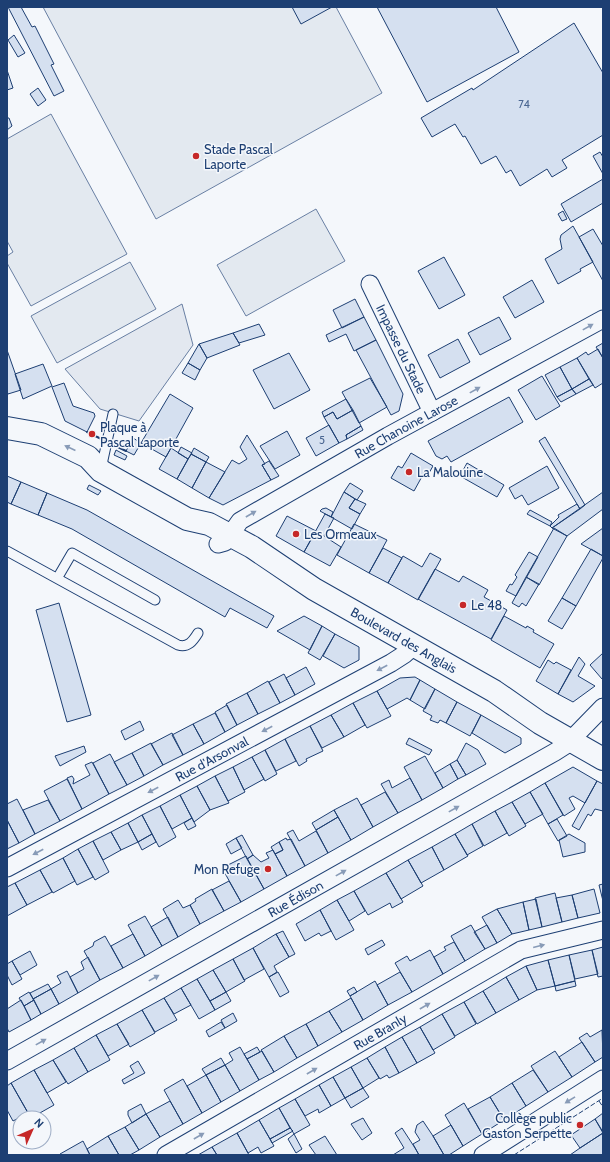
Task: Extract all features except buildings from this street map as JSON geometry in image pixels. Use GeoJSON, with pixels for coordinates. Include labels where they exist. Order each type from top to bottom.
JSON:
{"type":"FeatureCollection","features":[{"type":"Feature","properties":{"kind":"main road","name":"Boulevard des Anglais"},"geometry":{"type":"LineString","coordinates":[[11,429],[41,434],[88,457],[101,471],[187,519],[209,524],[224,540],[252,547],[314,589],[494,691],[540,724],[603,745]]}},
{"type":"Feature","properties":{"kind":"main road","name":"Boulevard des Anglais"},"geometry":{"type":"LineString","coordinates":[[574,735],[603,759]]}},
{"type":"Feature","properties":{"kind":"street","name":"Impasse du Stade"},"geometry":{"type":"LineString","coordinates":[[370,284],[432,412]]}},
{"type":"Feature","properties":{"kind":"street","name":"Rue Chanoine Larose"},"geometry":{"type":"LineString","coordinates":[[224,540],[240,521],[432,412],[603,319]]}},
{"type":"Feature","properties":{"kind":"street","name":"Rue d'Arsonval"},"geometry":{"type":"LineString","coordinates":[[7,868],[391,663],[414,646]]}},
{"type":"Feature","properties":{"kind":"street","name":"Rue Édison"},"geometry":{"type":"LineString","coordinates":[[7,1061],[555,752],[603,707]]}},
{"type":"Feature","properties":{"kind":"street","name":"Rue Branly"},"geometry":{"type":"LineString","coordinates":[[166,1155],[521,950],[603,930]]}},
{"type":"Feature","properties":{"kind":"street"},"geometry":{"type":"LineString","coordinates":[[483,1155],[603,1079]]}},
{"type":"Feature","properties":{"kind":"lane"},"geometry":{"type":"LineString","coordinates":[[101,471],[113,414]]}},
{"type":"Feature","properties":{"kind":"lane"},"geometry":{"type":"LineString","coordinates":[[7,551],[58,577],[178,645],[182,646],[190,644],[198,633]]}},
{"type":"Feature","properties":{"kind":"lane"},"geometry":{"type":"LineString","coordinates":[[58,577],[72,553],[155,600]]}},
{"type":"Feature","properties":{"kind":"shaded area","name":"Stade Pascal Laporte"},"geometry":{"type":"Polygon","coordinates":[[[43,7],[336,7],[382,93],[156,219],[43,7]]]}},
{"type":"Feature","properties":{"kind":"shaded area"},"geometry":{"type":"Polygon","coordinates":[[[51,114],[127,254],[31,306],[7,263],[7,256],[13,252],[7,241],[7,139],[51,114]]]}},
{"type":"Feature","properties":{"kind":"shaded area"},"geometry":{"type":"Polygon","coordinates":[[[316,209],[345,261],[246,316],[217,265],[316,209]]]}},
{"type":"Feature","properties":{"kind":"shaded area"},"geometry":{"type":"Polygon","coordinates":[[[130,262],[156,309],[57,363],[31,316],[130,262]]]}},
{"type":"Feature","properties":{"kind":"shaded area"},"geometry":{"type":"Polygon","coordinates":[[[182,304],[193,345],[139,421],[100,409],[65,369],[182,304]]]}},
{"type":"Feature","properties":{"kind":"fence"},"geometry":{"type":"LineString","coordinates":[[514,1155],[603,1098]]}},
{"type":"Feature","properties":{"kind":"fence"},"geometry":{"type":"LineString","coordinates":[[599,1101],[603,1107]]}},
{"type":"Feature","properties":{"kind":"wall"},"geometry":{"type":"LineString","coordinates":[[87,432],[126,451]]}},
{"type":"Feature","properties":{"kind":"place","name":"Stade Pascal Laporte"},"geometry":{"type":"Point","coordinates":[196,156]}},
{"type":"Feature","properties":{"kind":"place","name":"Plaque à Pascal Laporte"},"geometry":{"type":"Point","coordinates":[92,434]}},
{"type":"Feature","properties":{"kind":"place","name":"La Malouine"},"geometry":{"type":"Point","coordinates":[409,472]}},
{"type":"Feature","properties":{"kind":"place","name":"Les Ormeaux"},"geometry":{"type":"Point","coordinates":[296,534]}},
{"type":"Feature","properties":{"kind":"place","name":"Le 48"},"geometry":{"type":"Point","coordinates":[463,605]}},
{"type":"Feature","properties":{"kind":"place","name":"Mon Refuge"},"geometry":{"type":"Point","coordinates":[268,869]}},
{"type":"Feature","properties":{"kind":"place","name":"Collège public Gaston Serpette"},"geometry":{"type":"Point","coordinates":[580,1125]}}]}
